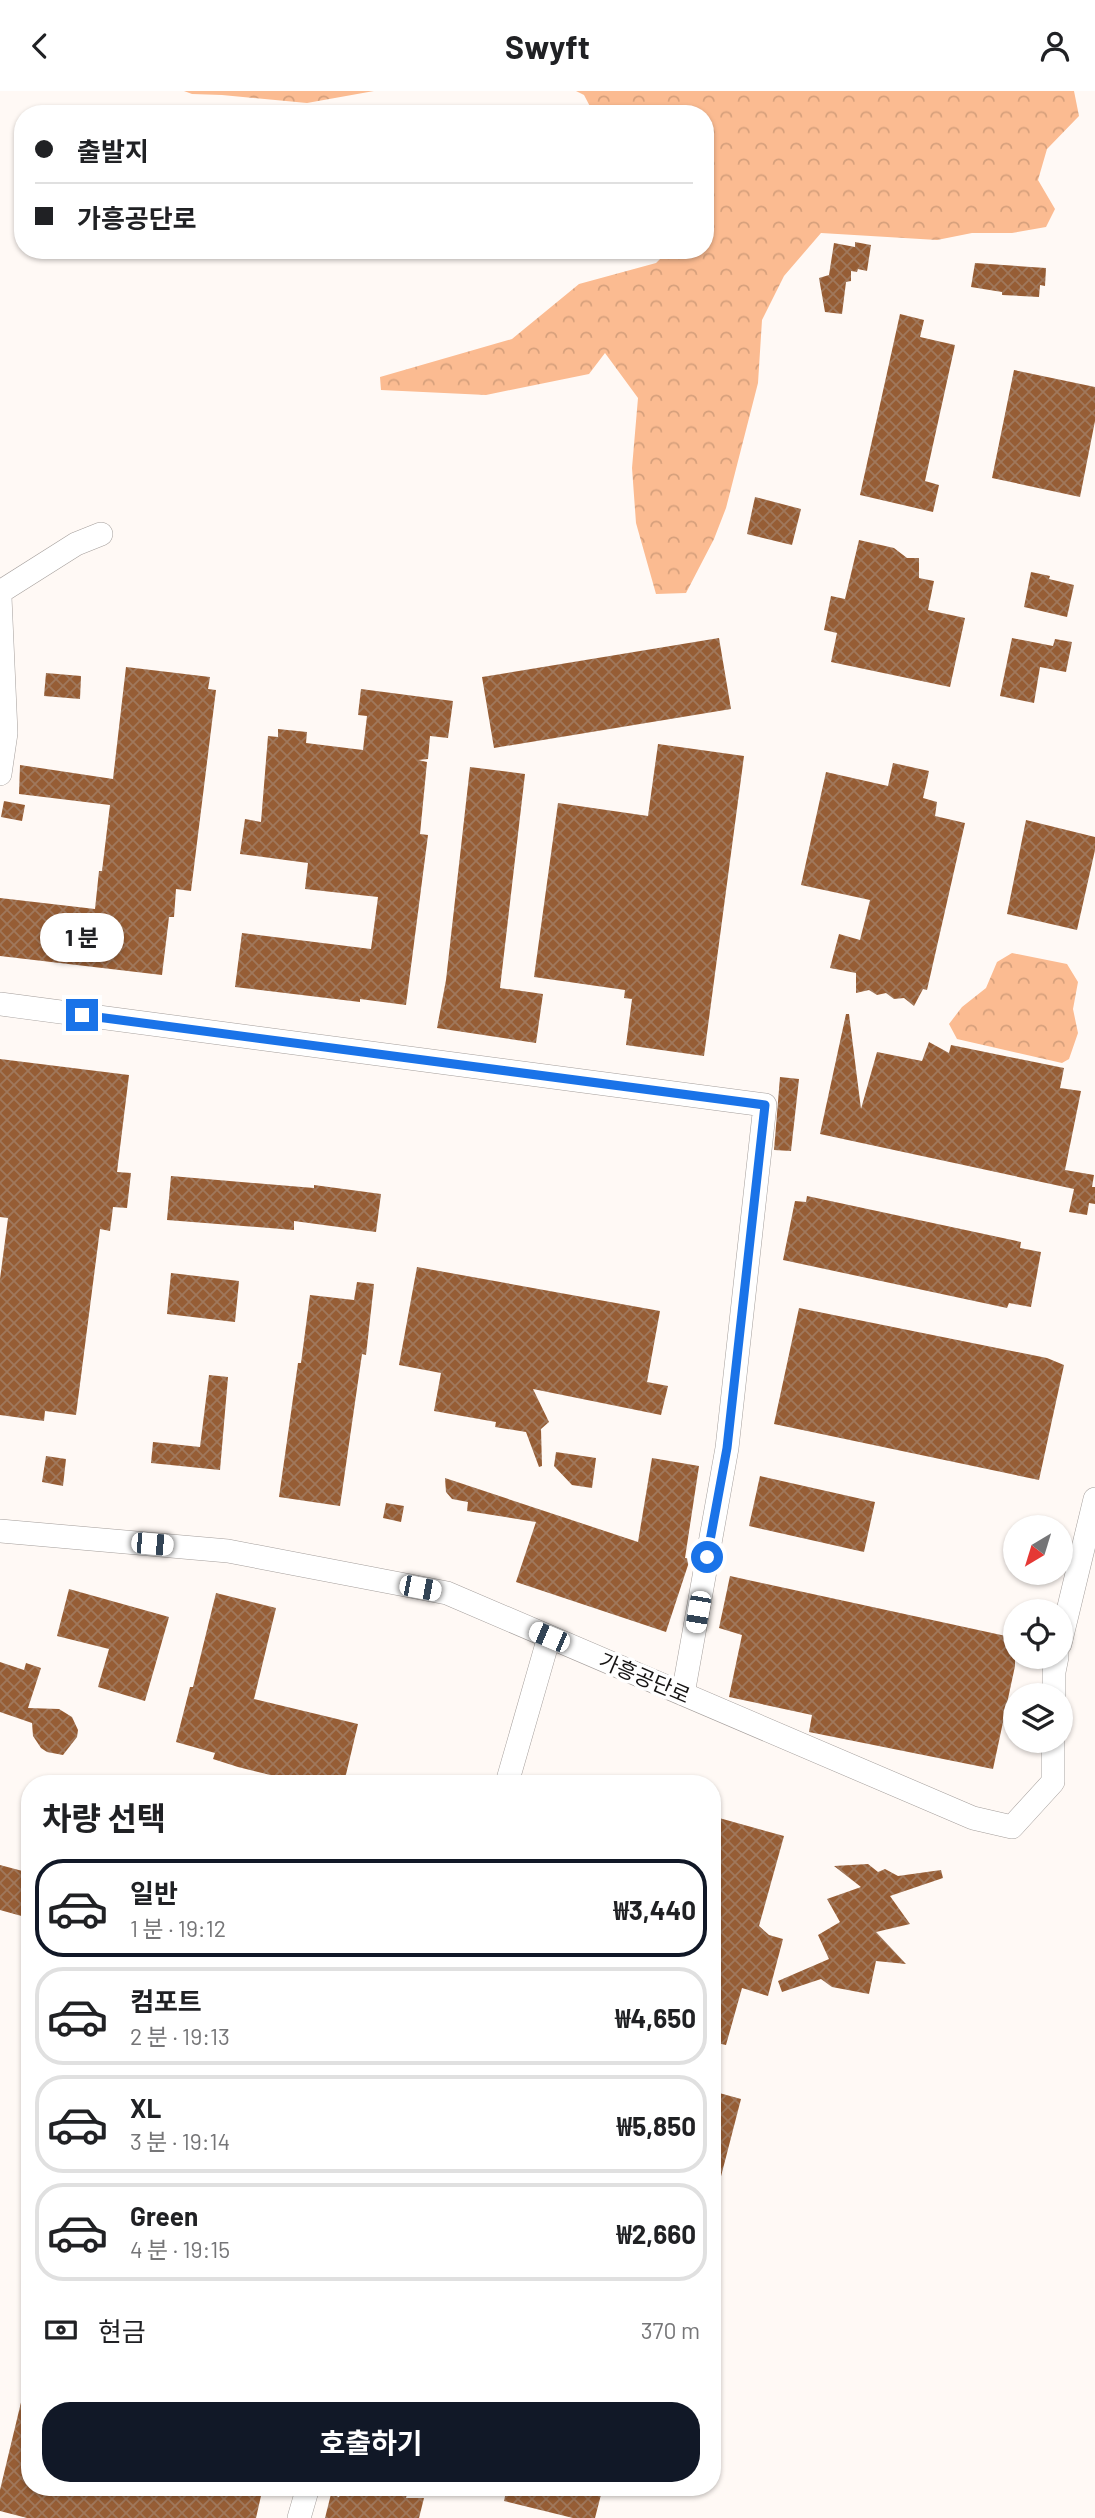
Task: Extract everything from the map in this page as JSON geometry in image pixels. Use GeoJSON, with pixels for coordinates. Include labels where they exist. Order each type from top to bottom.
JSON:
{"type":"FeatureCollection","features":[{"type":"Feature","properties":{"kind":"street"},"geometry":{"type":"LineString","coordinates":[[0,773],[6,733],[0,594],[76,544],[101,534]]}},
{"type":"Feature","properties":{"kind":"street"},"geometry":{"type":"LineString","coordinates":[[0,1004],[765,1105],[727,1448],[683,1694]]}},
{"type":"Feature","properties":{"kind":"street"},"geometry":{"type":"LineString","coordinates":[[1071,1599],[1095,1499]]}},
{"type":"Feature","properties":{"kind":"street","name":"가흥공단로"},"geometry":{"type":"LineString","coordinates":[[0,1531],[228,1551],[447,1593],[973,1818],[1012,1827],[1053,1782],[1054,1753]]}},
{"type":"Feature","properties":{"kind":"street"},"geometry":{"type":"LineString","coordinates":[[509,1775],[549,1637]]}},
{"type":"Feature","properties":{"kind":"street"},"geometry":{"type":"LineString","coordinates":[[299,2518],[305,2496]]}},
{"type":"Feature","properties":{"kind":"green space"},"geometry":{"type":"Polygon","coordinates":[[[184,91],[374,91],[307,103],[192,94],[184,91]]]}},
{"type":"Feature","properties":{"kind":"green space"},"geometry":{"type":"Polygon","coordinates":[[[576,91],[1074,91],[1079,116],[1047,149],[1038,180],[1055,209],[1046,227],[1012,233],[972,233],[937,240],[821,233],[784,276],[762,320],[758,383],[726,508],[714,539],[686,593],[656,594],[636,523],[632,468],[638,398],[605,353],[589,374],[486,395],[381,390],[380,377],[512,339],[579,284],[656,263],[660,259],[714,259],[714,105],[589,105],[584,95],[576,91]]]}},
{"type":"Feature","properties":{"kind":"green space"},"geometry":{"type":"Polygon","coordinates":[[[1012,953],[1067,964],[1078,982],[1073,1009],[1078,1033],[1069,1059],[1062,1063],[957,1039],[949,1024],[962,1007],[986,988],[997,962],[1012,953]]]}},
{"type":"Feature","properties":{"kind":"building"},"geometry":{"type":"Polygon","coordinates":[[[855,242],[871,245],[867,271],[851,271],[851,281],[846,282],[842,314],[825,312],[819,278],[829,275],[834,243],[855,247],[855,242]]]}},
{"type":"Feature","properties":{"kind":"building"},"geometry":{"type":"Polygon","coordinates":[[[975,263],[1046,268],[1045,286],[1040,285],[1039,297],[1002,295],[1002,292],[971,287],[975,263]]]}},
{"type":"Feature","properties":{"kind":"building"},"geometry":{"type":"Polygon","coordinates":[[[900,314],[924,320],[920,337],[955,345],[925,481],[939,485],[933,512],[860,495],[900,314]]]}},
{"type":"Feature","properties":{"kind":"building"},"geometry":{"type":"Polygon","coordinates":[[[1014,370],[1095,387],[1095,421],[1080,497],[992,478],[1014,370]]]}},
{"type":"Feature","properties":{"kind":"building"},"geometry":{"type":"Polygon","coordinates":[[[755,497],[801,509],[792,545],[747,534],[755,497]]]}},
{"type":"Feature","properties":{"kind":"building"},"geometry":{"type":"Polygon","coordinates":[[[859,540],[894,548],[907,558],[919,558],[919,578],[934,581],[928,610],[965,618],[950,687],[831,662],[837,633],[824,630],[831,596],[845,599],[859,540]]]}},
{"type":"Feature","properties":{"kind":"building"},"geometry":{"type":"Polygon","coordinates":[[[1031,572],[1074,585],[1067,617],[1024,607],[1031,572]]]}},
{"type":"Feature","properties":{"kind":"building"},"geometry":{"type":"Polygon","coordinates":[[[719,638],[731,709],[494,748],[482,677],[719,638]]]}},
{"type":"Feature","properties":{"kind":"building"},"geometry":{"type":"Polygon","coordinates":[[[1012,638],[1053,646],[1055,639],[1072,642],[1066,672],[1040,667],[1034,703],[1000,696],[1012,638]]]}},
{"type":"Feature","properties":{"kind":"building"},"geometry":{"type":"Polygon","coordinates":[[[126,667],[210,677],[208,689],[216,690],[191,891],[176,889],[174,917],[169,917],[162,975],[0,956],[0,898],[95,909],[110,805],[19,794],[20,765],[113,779],[126,667]]]}},
{"type":"Feature","properties":{"kind":"building"},"geometry":{"type":"Polygon","coordinates":[[[46,673],[81,676],[80,699],[44,696],[46,673]]]}},
{"type":"Feature","properties":{"kind":"building"},"geometry":{"type":"Polygon","coordinates":[[[361,689],[453,701],[448,738],[430,736],[428,759],[418,760],[427,762],[420,834],[428,835],[406,1005],[235,987],[242,933],[371,949],[378,897],[305,889],[308,863],[240,854],[245,819],[261,822],[268,736],[278,737],[278,729],[307,732],[306,743],[363,750],[367,716],[358,715],[361,689]]]}},
{"type":"Feature","properties":{"kind":"building"},"geometry":{"type":"Polygon","coordinates":[[[658,744],[744,756],[704,1056],[626,1045],[632,999],[624,998],[625,990],[534,977],[558,803],[648,816],[658,744]]]}},
{"type":"Feature","properties":{"kind":"building"},"geometry":{"type":"Polygon","coordinates":[[[893,763],[929,771],[923,798],[937,802],[935,816],[965,823],[927,990],[923,989],[914,1006],[904,998],[894,999],[886,993],[877,995],[869,990],[856,993],[856,973],[830,968],[839,934],[860,940],[870,900],[801,885],[826,772],[888,786],[893,763]]]}},
{"type":"Feature","properties":{"kind":"building"},"geometry":{"type":"Polygon","coordinates":[[[470,767],[525,774],[500,988],[543,994],[536,1043],[437,1028],[446,980],[470,767]]]}},
{"type":"Feature","properties":{"kind":"building"},"geometry":{"type":"Polygon","coordinates":[[[4,801],[25,805],[22,821],[1,817],[4,801]]]}},
{"type":"Feature","properties":{"kind":"building"},"geometry":{"type":"Polygon","coordinates":[[[1026,820],[1095,837],[1095,850],[1077,930],[1007,914],[1026,820]]]}},
{"type":"Feature","properties":{"kind":"building"},"geometry":{"type":"Polygon","coordinates":[[[846,1014],[849,1014],[861,1109],[877,1052],[922,1061],[929,1042],[949,1053],[951,1045],[1064,1068],[1060,1088],[1081,1091],[1065,1170],[1094,1175],[1092,1187],[1095,1187],[1095,1204],[1089,1203],[1087,1215],[1069,1212],[1074,1189],[820,1134],[846,1014]]]}},
{"type":"Feature","properties":{"kind":"building"},"geometry":{"type":"Polygon","coordinates":[[[0,1059],[129,1075],[117,1172],[131,1173],[127,1208],[113,1207],[110,1231],[100,1229],[76,1415],[45,1411],[44,1421],[0,1415],[0,1279],[8,1218],[0,1217],[0,1059]]]}},
{"type":"Feature","properties":{"kind":"building"},"geometry":{"type":"Polygon","coordinates":[[[780,1077],[799,1079],[791,1151],[774,1150],[780,1077]]]}},
{"type":"Feature","properties":{"kind":"building"},"geometry":{"type":"Polygon","coordinates":[[[171,1176],[314,1188],[314,1185],[381,1194],[376,1232],[294,1221],[294,1230],[167,1220],[171,1176]]]}},
{"type":"Feature","properties":{"kind":"building"},"geometry":{"type":"Polygon","coordinates":[[[807,1196],[1021,1242],[1020,1248],[1041,1252],[1031,1307],[1009,1303],[1007,1308],[783,1260],[795,1201],[806,1202],[807,1196]]]}},
{"type":"Feature","properties":{"kind":"building"},"geometry":{"type":"Polygon","coordinates":[[[417,1267],[660,1311],[647,1382],[668,1386],[661,1415],[533,1389],[549,1422],[541,1429],[542,1466],[539,1467],[526,1432],[495,1427],[496,1422],[434,1411],[441,1373],[399,1365],[417,1267]]]}},
{"type":"Feature","properties":{"kind":"building"},"geometry":{"type":"Polygon","coordinates":[[[171,1273],[239,1281],[235,1322],[167,1314],[171,1273]]]}},
{"type":"Feature","properties":{"kind":"building"},"geometry":{"type":"Polygon","coordinates":[[[357,1282],[374,1284],[366,1355],[362,1354],[340,1506],[279,1497],[310,1295],[354,1300],[357,1282]]]}},
{"type":"Feature","properties":{"kind":"building"},"geometry":{"type":"Polygon","coordinates":[[[799,1308],[1047,1358],[1064,1365],[1039,1480],[774,1424],[799,1308]]]}},
{"type":"Feature","properties":{"kind":"building"},"geometry":{"type":"Polygon","coordinates":[[[209,1375],[228,1377],[220,1470],[151,1463],[153,1442],[200,1447],[209,1375]]]}},
{"type":"Feature","properties":{"kind":"building"},"geometry":{"type":"Polygon","coordinates":[[[556,1452],[596,1458],[592,1488],[572,1485],[554,1466],[556,1452]]]}},
{"type":"Feature","properties":{"kind":"building"},"geometry":{"type":"Polygon","coordinates":[[[46,1456],[66,1459],[63,1486],[42,1482],[46,1456]]]}},
{"type":"Feature","properties":{"kind":"building"},"geometry":{"type":"Polygon","coordinates":[[[652,1458],[699,1466],[685,1558],[690,1559],[666,1632],[516,1582],[536,1522],[467,1511],[468,1502],[452,1499],[446,1492],[445,1478],[638,1542],[652,1458]]]}},
{"type":"Feature","properties":{"kind":"building"},"geometry":{"type":"Polygon","coordinates":[[[760,1476],[875,1502],[864,1552],[749,1526],[760,1476]]]}},
{"type":"Feature","properties":{"kind":"building"},"geometry":{"type":"Polygon","coordinates":[[[386,1503],[404,1506],[401,1522],[383,1518],[386,1503]]]}},
{"type":"Feature","properties":{"kind":"building"},"geometry":{"type":"Polygon","coordinates":[[[730,1576],[1003,1635],[1003,1669],[1014,1669],[1011,1683],[1003,1683],[1003,1722],[993,1769],[809,1732],[812,1715],[729,1697],[742,1635],[719,1628],[730,1576]]]}},
{"type":"Feature","properties":{"kind":"building"},"geometry":{"type":"Polygon","coordinates":[[[69,1589],[169,1617],[145,1701],[98,1687],[109,1649],[57,1636],[69,1589]]]}},
{"type":"Feature","properties":{"kind":"building"},"geometry":{"type":"Polygon","coordinates":[[[216,1593],[276,1608],[254,1699],[358,1724],[346,1775],[270,1775],[213,1759],[215,1753],[176,1742],[190,1687],[193,1687],[216,1593]]]}},
{"type":"Feature","properties":{"kind":"building"},"geometry":{"type":"Polygon","coordinates":[[[0,1662],[24,1670],[26,1663],[41,1668],[28,1708],[59,1709],[72,1717],[78,1730],[77,1737],[63,1755],[41,1748],[33,1736],[32,1723],[0,1712],[0,1662]]]}},
{"type":"Feature","properties":{"kind":"building"},"geometry":{"type":"Polygon","coordinates":[[[721,1818],[784,1836],[759,1926],[769,1935],[783,1939],[768,1996],[742,1988],[726,2045],[721,2044],[721,1818]]]}},
{"type":"Feature","properties":{"kind":"building"},"geometry":{"type":"Polygon","coordinates":[[[868,1864],[878,1872],[885,1869],[898,1876],[941,1870],[943,1878],[890,1896],[910,1924],[876,1932],[906,1964],[876,1961],[869,1994],[832,1987],[821,1979],[782,1992],[778,1981],[829,1959],[818,1935],[840,1922],[827,1899],[861,1887],[834,1866],[868,1864]]]}},
{"type":"Feature","properties":{"kind":"building"},"geometry":{"type":"Polygon","coordinates":[[[0,1865],[21,1871],[21,1916],[0,1910],[0,1865]]]}},
{"type":"Feature","properties":{"kind":"building"},"geometry":{"type":"Polygon","coordinates":[[[721,2093],[741,2099],[721,2176],[721,2093]]]}},
{"type":"Feature","properties":{"kind":"building"},"geometry":{"type":"Polygon","coordinates":[[[21,2402],[21,2496],[261,2496],[256,2518],[27,2518],[0,2511],[0,2490],[21,2402]]]}},
{"type":"Feature","properties":{"kind":"building"},"geometry":{"type":"Polygon","coordinates":[[[330,2496],[424,2498],[419,2518],[325,2518],[330,2496]]]}},
{"type":"Feature","properties":{"kind":"building"},"geometry":{"type":"Polygon","coordinates":[[[505,2496],[601,2496],[595,2518],[573,2518],[504,2501],[505,2496]]]}},
{"type":"Feature","properties":{"kind":"route"},"geometry":{"type":"LineString","coordinates":[[82,1015],[765,1105],[727,1448],[707,1557]]}}]}
